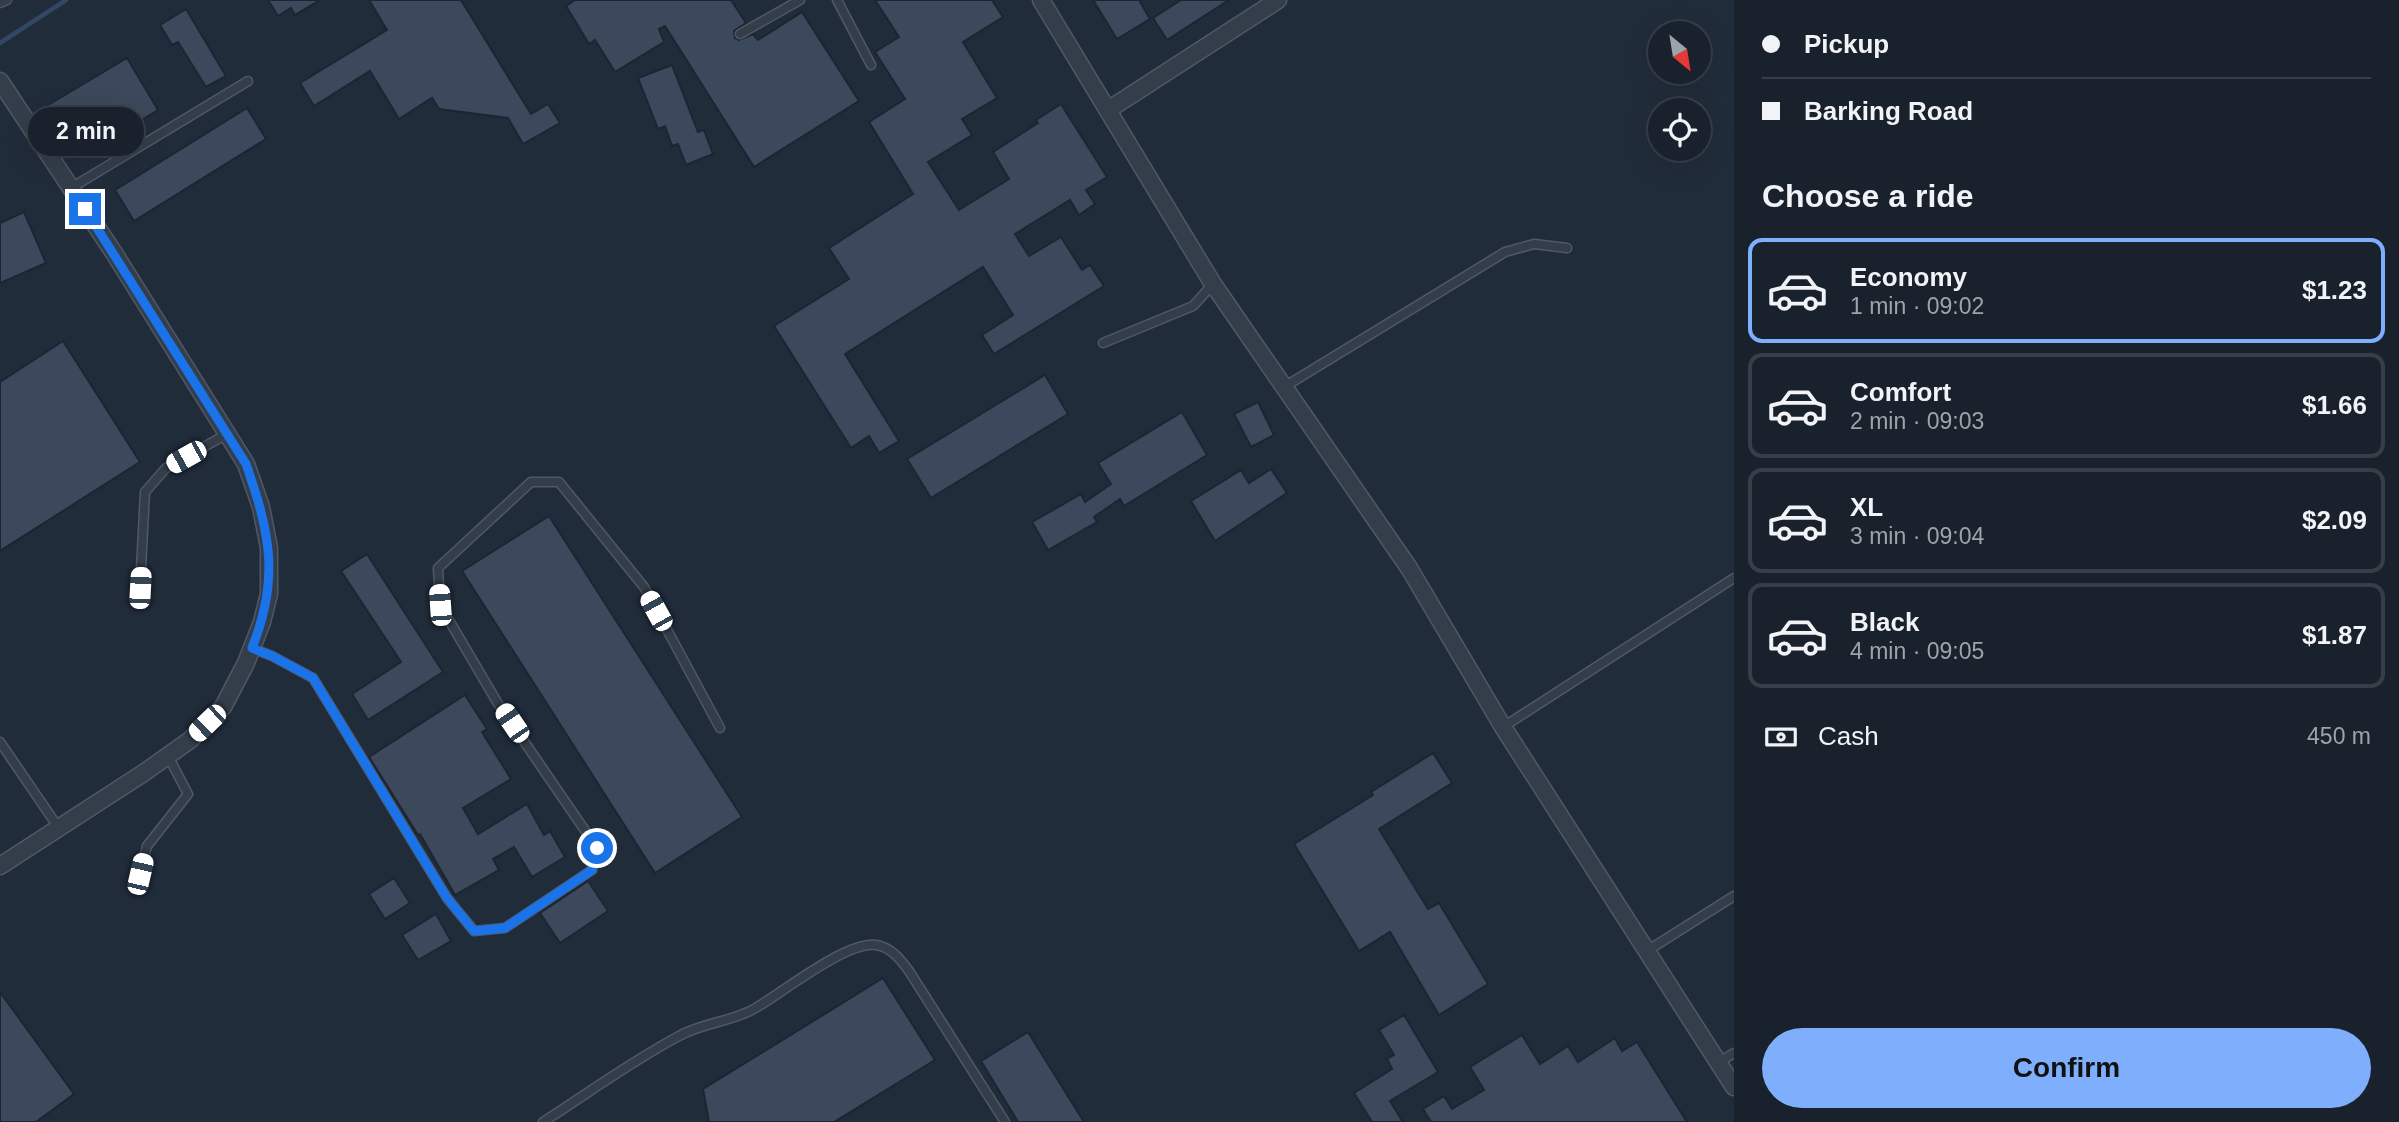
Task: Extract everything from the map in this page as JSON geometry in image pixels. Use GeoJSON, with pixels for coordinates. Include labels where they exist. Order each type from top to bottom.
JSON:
{"type":"FeatureCollection","features":[{"type":"Feature","properties":{"kind":"street"},"geometry":{"type":"LineString","coordinates":[[1041,0],[1213,284],[1409,568],[1503,727],[1734,1087]]}},
{"type":"Feature","properties":{"kind":"street"},"geometry":{"type":"LineString","coordinates":[[1108,110],[1278,0]]}},
{"type":"Feature","properties":{"kind":"street"},"geometry":{"type":"LineString","coordinates":[[0,81],[246,464],[261,507],[269,548],[269,594],[262,622],[223,707],[190,740],[168,756],[0,866]]}},
{"type":"Feature","properties":{"kind":"lane"},"geometry":{"type":"LineString","coordinates":[[0,3],[7,0]]}},
{"type":"Feature","properties":{"kind":"lane"},"geometry":{"type":"LineString","coordinates":[[740,34],[800,0]]}},
{"type":"Feature","properties":{"kind":"lane"},"geometry":{"type":"LineString","coordinates":[[837,0],[871,65]]}},
{"type":"Feature","properties":{"kind":"lane"},"geometry":{"type":"LineString","coordinates":[[71,188],[248,81]]}},
{"type":"Feature","properties":{"kind":"lane"},"geometry":{"type":"LineString","coordinates":[[1284,387],[1506,252],[1534,244],[1567,248]]}},
{"type":"Feature","properties":{"kind":"lane"},"geometry":{"type":"LineString","coordinates":[[1103,343],[1193,306],[1213,284]]}},
{"type":"Feature","properties":{"kind":"lane"},"geometry":{"type":"LineString","coordinates":[[140,588],[145,492],[166,468],[227,433]]}},
{"type":"Feature","properties":{"kind":"lane"},"geometry":{"type":"LineString","coordinates":[[252,648],[313,678],[447,898],[474,931],[505,928],[592,870],[597,848],[497,702],[440,605],[438,568],[531,482],[559,482],[644,587],[720,727]]}},
{"type":"Feature","properties":{"kind":"lane"},"geometry":{"type":"LineString","coordinates":[[1503,727],[1734,578]]}},
{"type":"Feature","properties":{"kind":"lane"},"geometry":{"type":"LineString","coordinates":[[0,742],[58,827]]}},
{"type":"Feature","properties":{"kind":"lane"},"geometry":{"type":"LineString","coordinates":[[140,874],[147,846],[188,794],[168,756]]}},
{"type":"Feature","properties":{"kind":"lane"},"geometry":{"type":"LineString","coordinates":[[1647,951],[1734,896]]}},
{"type":"Feature","properties":{"kind":"lane"},"geometry":{"type":"LineString","coordinates":[[543,1122],[680,1035],[739,1016],[842,954],[863,946],[876,945],[899,958],[909,971],[1005,1122]]}},
{"type":"Feature","properties":{"kind":"lane"},"geometry":{"type":"LineString","coordinates":[[1718,1062],[1734,1053]]}},
{"type":"Feature","properties":{"kind":"building"},"geometry":{"type":"Polygon","coordinates":[[[268,0],[320,0],[295,15],[291,8],[278,16],[268,0]]]}},
{"type":"Feature","properties":{"kind":"building"},"geometry":{"type":"Polygon","coordinates":[[[369,0],[461,0],[531,114],[548,104],[560,123],[523,144],[508,118],[439,109],[432,98],[399,119],[370,71],[314,106],[300,83],[387,30],[369,0]]]}},
{"type":"Feature","properties":{"kind":"building"},"geometry":{"type":"Polygon","coordinates":[[[575,0],[731,0],[746,23],[734,31],[735,38],[739,40],[753,34],[758,40],[802,12],[859,101],[754,167],[665,26],[659,29],[664,42],[615,72],[595,40],[589,44],[566,6],[575,0]]]}},
{"type":"Feature","properties":{"kind":"building"},"geometry":{"type":"Polygon","coordinates":[[[875,0],[992,0],[1003,17],[963,42],[997,98],[962,119],[972,135],[928,162],[959,210],[1009,179],[993,152],[1038,123],[1036,120],[1061,104],[1107,177],[1086,190],[1095,204],[1079,215],[1070,200],[1015,234],[1029,256],[1061,237],[1082,270],[1090,265],[1104,286],[994,354],[982,335],[1013,315],[983,267],[845,354],[899,441],[879,453],[869,436],[851,448],[774,326],[849,279],[829,248],[913,194],[869,122],[905,99],[875,52],[899,37],[875,0]]]}},
{"type":"Feature","properties":{"kind":"building"},"geometry":{"type":"Polygon","coordinates":[[[1093,0],[1139,0],[1150,19],[1117,39],[1093,0]]]}},
{"type":"Feature","properties":{"kind":"building"},"geometry":{"type":"Polygon","coordinates":[[[1181,0],[1229,0],[1167,40],[1153,18],[1181,0]]]}},
{"type":"Feature","properties":{"kind":"building"},"geometry":{"type":"Polygon","coordinates":[[[186,9],[226,76],[206,87],[178,42],[172,45],[160,25],[186,9]]]}},
{"type":"Feature","properties":{"kind":"building"},"geometry":{"type":"Polygon","coordinates":[[[127,58],[158,110],[79,158],[48,105],[127,58]]]}},
{"type":"Feature","properties":{"kind":"building"},"geometry":{"type":"Polygon","coordinates":[[[672,65],[698,132],[704,130],[713,154],[686,165],[678,144],[672,146],[665,126],[658,129],[638,78],[672,65]]]}},
{"type":"Feature","properties":{"kind":"building"},"geometry":{"type":"Polygon","coordinates":[[[247,108],[266,139],[134,221],[115,190],[247,108]]]}},
{"type":"Feature","properties":{"kind":"building"},"geometry":{"type":"Polygon","coordinates":[[[24,212],[46,263],[0,283],[0,223],[24,212]]]}},
{"type":"Feature","properties":{"kind":"building"},"geometry":{"type":"Polygon","coordinates":[[[63,341],[140,462],[0,551],[0,382],[63,341]]]}},
{"type":"Feature","properties":{"kind":"building"},"geometry":{"type":"Polygon","coordinates":[[[1045,375],[1068,414],[931,498],[907,459],[1045,375]]]}},
{"type":"Feature","properties":{"kind":"building"},"geometry":{"type":"Polygon","coordinates":[[[1258,402],[1274,435],[1251,447],[1234,414],[1258,402]]]}},
{"type":"Feature","properties":{"kind":"building"},"geometry":{"type":"Polygon","coordinates":[[[1182,412],[1207,455],[1124,506],[1120,499],[1094,517],[1097,522],[1048,550],[1032,522],[1081,494],[1085,502],[1111,484],[1098,463],[1182,412]]]}},
{"type":"Feature","properties":{"kind":"building"},"geometry":{"type":"Polygon","coordinates":[[[1271,469],[1287,493],[1215,541],[1191,501],[1241,470],[1249,483],[1271,469]]]}},
{"type":"Feature","properties":{"kind":"building"},"geometry":{"type":"Polygon","coordinates":[[[549,516],[742,817],[655,873],[462,571],[549,516]]]}},
{"type":"Feature","properties":{"kind":"building"},"geometry":{"type":"Polygon","coordinates":[[[367,554],[443,672],[368,720],[352,694],[401,662],[341,571],[367,554]]]}},
{"type":"Feature","properties":{"kind":"building"},"geometry":{"type":"Polygon","coordinates":[[[465,695],[487,729],[482,732],[511,779],[463,808],[478,834],[527,804],[544,835],[550,831],[565,857],[532,877],[514,847],[493,859],[499,870],[455,895],[420,834],[418,835],[369,757],[465,695]]]}},
{"type":"Feature","properties":{"kind":"building"},"geometry":{"type":"Polygon","coordinates":[[[1433,753],[1452,783],[1379,829],[1428,909],[1439,903],[1488,984],[1439,1015],[1390,932],[1359,951],[1294,844],[1373,795],[1371,792],[1433,753]]]}},
{"type":"Feature","properties":{"kind":"building"},"geometry":{"type":"Polygon","coordinates":[[[394,878],[410,903],[385,919],[369,894],[394,878]]]}},
{"type":"Feature","properties":{"kind":"building"},"geometry":{"type":"Polygon","coordinates":[[[588,881],[608,911],[560,943],[540,913],[588,881]]]}},
{"type":"Feature","properties":{"kind":"building"},"geometry":{"type":"Polygon","coordinates":[[[436,914],[451,941],[418,960],[402,935],[436,914]]]}},
{"type":"Feature","properties":{"kind":"building"},"geometry":{"type":"Polygon","coordinates":[[[883,978],[935,1060],[834,1122],[709,1122],[703,1089],[883,978]]]}},
{"type":"Feature","properties":{"kind":"building"},"geometry":{"type":"Polygon","coordinates":[[[0,992],[74,1094],[36,1122],[0,1122],[0,992]]]}},
{"type":"Feature","properties":{"kind":"building"},"geometry":{"type":"Polygon","coordinates":[[[1404,1015],[1438,1072],[1390,1101],[1403,1122],[1372,1122],[1354,1093],[1392,1069],[1387,1059],[1394,1055],[1379,1030],[1404,1015]]]}},
{"type":"Feature","properties":{"kind":"building"},"geometry":{"type":"Polygon","coordinates":[[[1028,1032],[1084,1122],[1018,1122],[981,1061],[1028,1032]]]}},
{"type":"Feature","properties":{"kind":"building"},"geometry":{"type":"Polygon","coordinates":[[[1522,1035],[1540,1064],[1568,1046],[1578,1062],[1615,1038],[1622,1051],[1637,1042],[1687,1122],[1431,1122],[1423,1109],[1444,1096],[1452,1109],[1484,1090],[1470,1067],[1522,1035]]]}},
{"type":"Feature","properties":{"kind":"waterway"},"geometry":{"type":"LineString","coordinates":[[0,43],[66,0]]}},
{"type":"Feature","properties":{"kind":"route"},"geometry":{"type":"LineString","coordinates":[[85,209],[246,464],[261,507],[269,548],[269,594],[252,648],[313,678],[447,898],[474,931],[505,928],[592,870],[597,848]]}}]}
